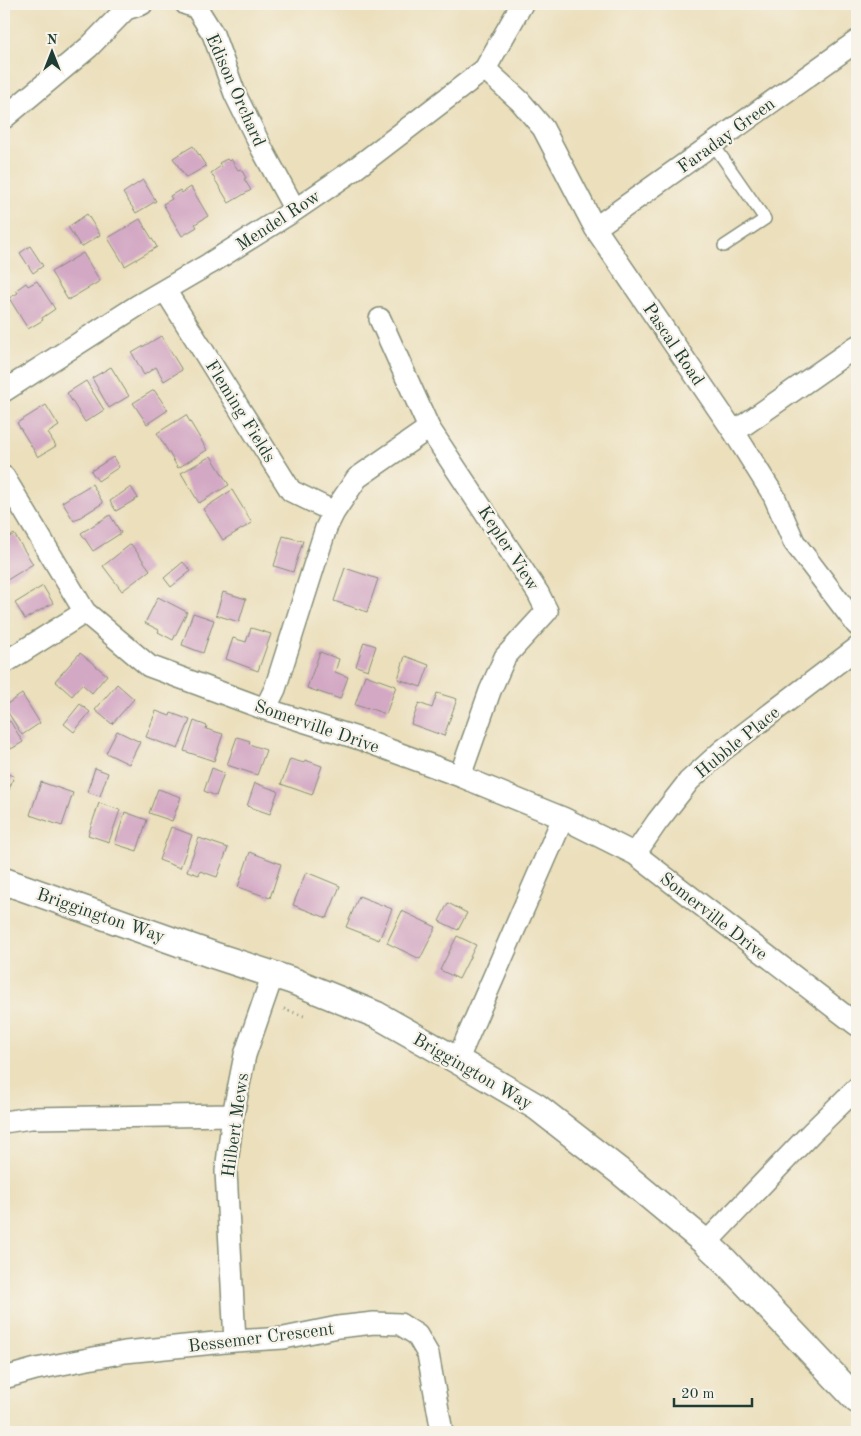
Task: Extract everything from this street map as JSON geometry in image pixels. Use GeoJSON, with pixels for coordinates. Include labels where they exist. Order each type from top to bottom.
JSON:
{"type":"FeatureCollection","features":[{"type":"Feature","properties":{"kind":"street"},"geometry":{"type":"LineString","coordinates":[[4,118],[89,46],[126,9],[142,4]]}},
{"type":"Feature","properties":{"kind":"street","name":"Edison Orchard"},"geometry":{"type":"LineString","coordinates":[[186,4],[196,7],[213,34],[235,94],[295,210]]}},
{"type":"Feature","properties":{"kind":"street","name":"Mendel Row"},"geometry":{"type":"LineString","coordinates":[[4,391],[137,306],[295,210],[373,155],[485,69],[518,6]]}},
{"type":"Feature","properties":{"kind":"street","name":"Faraday Green"},"geometry":{"type":"LineString","coordinates":[[595,228],[857,41]]}},
{"type":"Feature","properties":{"kind":"street","name":"Pascal Road"},"geometry":{"type":"LineString","coordinates":[[485,69],[520,101],[543,128],[595,228],[734,432],[774,496],[794,542],[857,625]]}},
{"type":"Feature","properties":{"kind":"street","name":"Fleming Fields"},"geometry":{"type":"LineString","coordinates":[[165,290],[291,491],[334,512]]}},
{"type":"Feature","properties":{"kind":"street","name":"Kepler View"},"geometry":{"type":"LineString","coordinates":[[380,319],[429,428],[548,611],[505,657],[490,691],[460,776]]}},
{"type":"Feature","properties":{"kind":"street"},"geometry":{"type":"LineString","coordinates":[[734,432],[857,346]]}},
{"type":"Feature","properties":{"kind":"street"},"geometry":{"type":"LineString","coordinates":[[265,708],[276,689],[326,528],[334,512],[357,478],[429,428]]}},
{"type":"Feature","properties":{"kind":"street","name":"Somerville Drive"},"geometry":{"type":"LineString","coordinates":[[4,477],[85,612],[149,666],[460,776],[564,818],[635,854],[857,1025]]}},
{"type":"Feature","properties":{"kind":"street"},"geometry":{"type":"LineString","coordinates":[[4,664],[85,612]]}},
{"type":"Feature","properties":{"kind":"street","name":"Hubble Place"},"geometry":{"type":"LineString","coordinates":[[635,854],[689,781],[723,750],[857,648]]}},
{"type":"Feature","properties":{"kind":"street"},"geometry":{"type":"LineString","coordinates":[[457,1061],[564,818]]}},
{"type":"Feature","properties":{"kind":"street","name":"Briggington Way"},"geometry":{"type":"LineString","coordinates":[[4,881],[293,981],[377,1015],[537,1107],[623,1174],[726,1261],[857,1400]]}},
{"type":"Feature","properties":{"kind":"street","name":"Hilbert Mews"},"geometry":{"type":"LineString","coordinates":[[236,1341],[226,1170],[232,1115],[245,1055],[273,974]]}},
{"type":"Feature","properties":{"kind":"street"},"geometry":{"type":"LineString","coordinates":[[706,1243],[857,1088]]}},
{"type":"Feature","properties":{"kind":"street"},"geometry":{"type":"LineString","coordinates":[[4,1122],[31,1118],[232,1115]]}},
{"type":"Feature","properties":{"kind":"street","name":"Bessemer Crescent"},"geometry":{"type":"LineString","coordinates":[[4,1378],[36,1369],[125,1352],[284,1338],[374,1323],[400,1324],[417,1335],[428,1354],[442,1432]]}},
{"type":"Feature","properties":{"kind":"lane"},"geometry":{"type":"LineString","coordinates":[[714,144],[765,218],[724,246]]}},
{"type":"Feature","properties":{"kind":"path"},"geometry":{"type":"LineString","coordinates":[[263,1002],[310,1018]]}},
{"type":"Feature","properties":{"kind":"building"},"geometry":{"type":"Polygon","coordinates":[[[193,146],[206,166],[186,178],[173,158],[193,146]]]}},
{"type":"Feature","properties":{"kind":"building"},"geometry":{"type":"Polygon","coordinates":[[[227,159],[229,161],[231,159],[238,170],[241,169],[246,178],[244,179],[251,190],[229,203],[211,173],[221,166],[219,163],[227,159]]]}},
{"type":"Feature","properties":{"kind":"building"},"geometry":{"type":"Polygon","coordinates":[[[143,180],[156,201],[136,213],[123,193],[143,180]]]}},
{"type":"Feature","properties":{"kind":"building"},"geometry":{"type":"Polygon","coordinates":[[[191,187],[208,216],[195,224],[197,227],[182,236],[163,204],[172,199],[170,196],[180,190],[182,193],[191,187]]]}},
{"type":"Feature","properties":{"kind":"building"},"geometry":{"type":"Polygon","coordinates":[[[87,214],[100,235],[81,247],[68,227],[87,214]]]}},
{"type":"Feature","properties":{"kind":"building"},"geometry":{"type":"Polygon","coordinates":[[[140,219],[157,247],[125,266],[108,238],[140,219]]]}},
{"type":"Feature","properties":{"kind":"building"},"geometry":{"type":"Polygon","coordinates":[[[30,246],[43,266],[33,273],[20,253],[30,246]]]}},
{"type":"Feature","properties":{"kind":"building"},"geometry":{"type":"Polygon","coordinates":[[[83,253],[100,281],[68,300],[51,272],[83,253]]]}},
{"type":"Feature","properties":{"kind":"building"},"geometry":{"type":"Polygon","coordinates":[[[37,281],[55,309],[42,318],[43,320],[28,329],[9,298],[18,293],[16,290],[26,283],[28,286],[37,281]]]}},
{"type":"Feature","properties":{"kind":"building"},"geometry":{"type":"Polygon","coordinates":[[[161,336],[182,370],[164,381],[156,367],[144,375],[132,353],[161,336]]]}},
{"type":"Feature","properties":{"kind":"building"},"geometry":{"type":"Polygon","coordinates":[[[111,367],[129,396],[109,408],[92,378],[111,367]]]}},
{"type":"Feature","properties":{"kind":"building"},"geometry":{"type":"Polygon","coordinates":[[[86,381],[104,410],[85,422],[67,393],[86,381]]]}},
{"type":"Feature","properties":{"kind":"building"},"geometry":{"type":"Polygon","coordinates":[[[154,390],[168,410],[147,424],[133,403],[154,390]]]}},
{"type":"Feature","properties":{"kind":"building"},"geometry":{"type":"Polygon","coordinates":[[[46,405],[59,426],[48,433],[56,446],[38,457],[17,423],[46,405]]]}},
{"type":"Feature","properties":{"kind":"building"},"geometry":{"type":"Polygon","coordinates":[[[186,415],[207,450],[178,468],[157,433],[186,415]]]}},
{"type":"Feature","properties":{"kind":"building"},"geometry":{"type":"Polygon","coordinates":[[[211,456],[229,485],[199,503],[181,473],[211,456]]]}},
{"type":"Feature","properties":{"kind":"building"},"geometry":{"type":"Polygon","coordinates":[[[113,457],[119,467],[98,481],[91,471],[113,457]]]}},
{"type":"Feature","properties":{"kind":"building"},"geometry":{"type":"Polygon","coordinates":[[[92,484],[103,503],[74,521],[62,502],[92,484]]]}},
{"type":"Feature","properties":{"kind":"building"},"geometry":{"type":"Polygon","coordinates":[[[131,487],[138,498],[116,511],[110,501],[131,487]]]}},
{"type":"Feature","properties":{"kind":"building"},"geometry":{"type":"Polygon","coordinates":[[[232,490],[252,523],[223,540],[203,509],[232,490]]]}},
{"type":"Feature","properties":{"kind":"building"},"geometry":{"type":"Polygon","coordinates":[[[110,515],[121,533],[93,551],[81,533],[110,515]]]}},
{"type":"Feature","properties":{"kind":"building"},"geometry":{"type":"Polygon","coordinates":[[[14,534],[33,564],[4,582],[4,541],[14,534]]]}},
{"type":"Feature","properties":{"kind":"building"},"geometry":{"type":"Polygon","coordinates":[[[283,536],[303,541],[293,572],[274,566],[283,536]]]}},
{"type":"Feature","properties":{"kind":"building"},"geometry":{"type":"Polygon","coordinates":[[[131,544],[150,570],[122,591],[103,566],[131,544]]]}},
{"type":"Feature","properties":{"kind":"building"},"geometry":{"type":"Polygon","coordinates":[[[183,562],[191,571],[171,587],[164,578],[183,562]]]}},
{"type":"Feature","properties":{"kind":"building"},"geometry":{"type":"Polygon","coordinates":[[[345,568],[378,579],[367,612],[334,601],[345,568]]]}},
{"type":"Feature","properties":{"kind":"building"},"geometry":{"type":"Polygon","coordinates":[[[43,586],[53,603],[25,619],[15,603],[43,586]]]}},
{"type":"Feature","properties":{"kind":"building"},"geometry":{"type":"Polygon","coordinates":[[[223,592],[246,599],[239,622],[216,615],[223,592]]]}},
{"type":"Feature","properties":{"kind":"building"},"geometry":{"type":"Polygon","coordinates":[[[158,597],[187,612],[173,640],[145,623],[158,597]]]}},
{"type":"Feature","properties":{"kind":"building"},"geometry":{"type":"Polygon","coordinates":[[[193,613],[214,620],[203,653],[182,645],[193,613]]]}},
{"type":"Feature","properties":{"kind":"building"},"geometry":{"type":"Polygon","coordinates":[[[251,628],[271,634],[258,671],[226,659],[233,638],[246,642],[251,628]]]}},
{"type":"Feature","properties":{"kind":"building"},"geometry":{"type":"Polygon","coordinates":[[[364,642],[376,646],[368,670],[356,666],[364,642]]]}},
{"type":"Feature","properties":{"kind":"building"},"geometry":{"type":"Polygon","coordinates":[[[320,652],[339,659],[335,672],[348,677],[340,699],[307,688],[320,652]]]}},
{"type":"Feature","properties":{"kind":"building"},"geometry":{"type":"Polygon","coordinates":[[[80,653],[107,675],[92,693],[82,684],[72,696],[55,681],[80,653]]]}},
{"type":"Feature","properties":{"kind":"building"},"geometry":{"type":"Polygon","coordinates":[[[405,656],[429,665],[421,687],[398,679],[405,656]]]}},
{"type":"Feature","properties":{"kind":"building"},"geometry":{"type":"Polygon","coordinates":[[[365,675],[396,686],[386,714],[355,705],[365,675]]]}},
{"type":"Feature","properties":{"kind":"building"},"geometry":{"type":"Polygon","coordinates":[[[117,684],[134,699],[112,724],[95,710],[117,684]]]}},
{"type":"Feature","properties":{"kind":"building"},"geometry":{"type":"Polygon","coordinates":[[[437,693],[457,699],[444,736],[411,724],[419,703],[432,708],[437,693]]]}},
{"type":"Feature","properties":{"kind":"building"},"geometry":{"type":"Polygon","coordinates":[[[22,694],[40,723],[22,735],[4,706],[22,694]]]}},
{"type":"Feature","properties":{"kind":"building"},"geometry":{"type":"Polygon","coordinates":[[[80,704],[90,712],[74,732],[64,724],[80,704]]]}},
{"type":"Feature","properties":{"kind":"building"},"geometry":{"type":"Polygon","coordinates":[[[156,711],[170,716],[171,713],[190,720],[178,749],[146,737],[156,711]]]}},
{"type":"Feature","properties":{"kind":"building"},"geometry":{"type":"Polygon","coordinates":[[[10,721],[23,742],[11,749],[4,737],[4,725],[10,721]]]}},
{"type":"Feature","properties":{"kind":"building"},"geometry":{"type":"Polygon","coordinates":[[[194,721],[207,726],[206,729],[223,734],[214,761],[184,751],[194,721]]]}},
{"type":"Feature","properties":{"kind":"building"},"geometry":{"type":"Polygon","coordinates":[[[117,731],[140,742],[129,764],[106,753],[117,731]]]}},
{"type":"Feature","properties":{"kind":"building"},"geometry":{"type":"Polygon","coordinates":[[[237,737],[250,741],[249,744],[266,750],[257,775],[227,765],[237,737]]]}},
{"type":"Feature","properties":{"kind":"building"},"geometry":{"type":"Polygon","coordinates":[[[290,759],[304,763],[305,760],[322,766],[312,795],[281,784],[290,759]]]}},
{"type":"Feature","properties":{"kind":"building"},"geometry":{"type":"Polygon","coordinates":[[[95,768],[108,773],[100,796],[87,792],[95,768]]]}},
{"type":"Feature","properties":{"kind":"building"},"geometry":{"type":"Polygon","coordinates":[[[212,768],[224,773],[216,796],[204,791],[212,768]]]}},
{"type":"Feature","properties":{"kind":"building"},"geometry":{"type":"Polygon","coordinates":[[[4,773],[14,776],[4,803],[4,773]]]}},
{"type":"Feature","properties":{"kind":"building"},"geometry":{"type":"Polygon","coordinates":[[[41,782],[73,793],[62,826],[30,815],[41,782]]]}},
{"type":"Feature","properties":{"kind":"building"},"geometry":{"type":"Polygon","coordinates":[[[255,783],[278,791],[270,814],[247,806],[255,783]]]}},
{"type":"Feature","properties":{"kind":"building"},"geometry":{"type":"Polygon","coordinates":[[[158,789],[181,797],[172,821],[149,813],[158,789]]]}},
{"type":"Feature","properties":{"kind":"building"},"geometry":{"type":"Polygon","coordinates":[[[99,803],[120,810],[109,842],[88,835],[99,803]]]}},
{"type":"Feature","properties":{"kind":"building"},"geometry":{"type":"Polygon","coordinates":[[[125,812],[147,820],[137,851],[115,844],[125,812]]]}},
{"type":"Feature","properties":{"kind":"building"},"geometry":{"type":"Polygon","coordinates":[[[171,827],[192,835],[180,868],[159,860],[171,827]]]}},
{"type":"Feature","properties":{"kind":"building"},"geometry":{"type":"Polygon","coordinates":[[[199,838],[228,848],[217,877],[200,871],[199,875],[187,871],[199,838]]]}},
{"type":"Feature","properties":{"kind":"building"},"geometry":{"type":"Polygon","coordinates":[[[250,852],[281,864],[270,898],[238,887],[250,852]]]}},
{"type":"Feature","properties":{"kind":"building"},"geometry":{"type":"Polygon","coordinates":[[[306,872],[340,886],[327,918],[293,905],[306,872]]]}},
{"type":"Feature","properties":{"kind":"building"},"geometry":{"type":"Polygon","coordinates":[[[359,896],[392,909],[379,940],[346,927],[359,896]]]}},
{"type":"Feature","properties":{"kind":"building"},"geometry":{"type":"Polygon","coordinates":[[[448,903],[467,913],[458,930],[439,921],[448,903]]]}},
{"type":"Feature","properties":{"kind":"building"},"geometry":{"type":"Polygon","coordinates":[[[402,911],[436,927],[420,959],[387,943],[402,911]]]}},
{"type":"Feature","properties":{"kind":"building"},"geometry":{"type":"Polygon","coordinates":[[[457,936],[476,945],[459,979],[440,970],[457,936]]]}}]}
